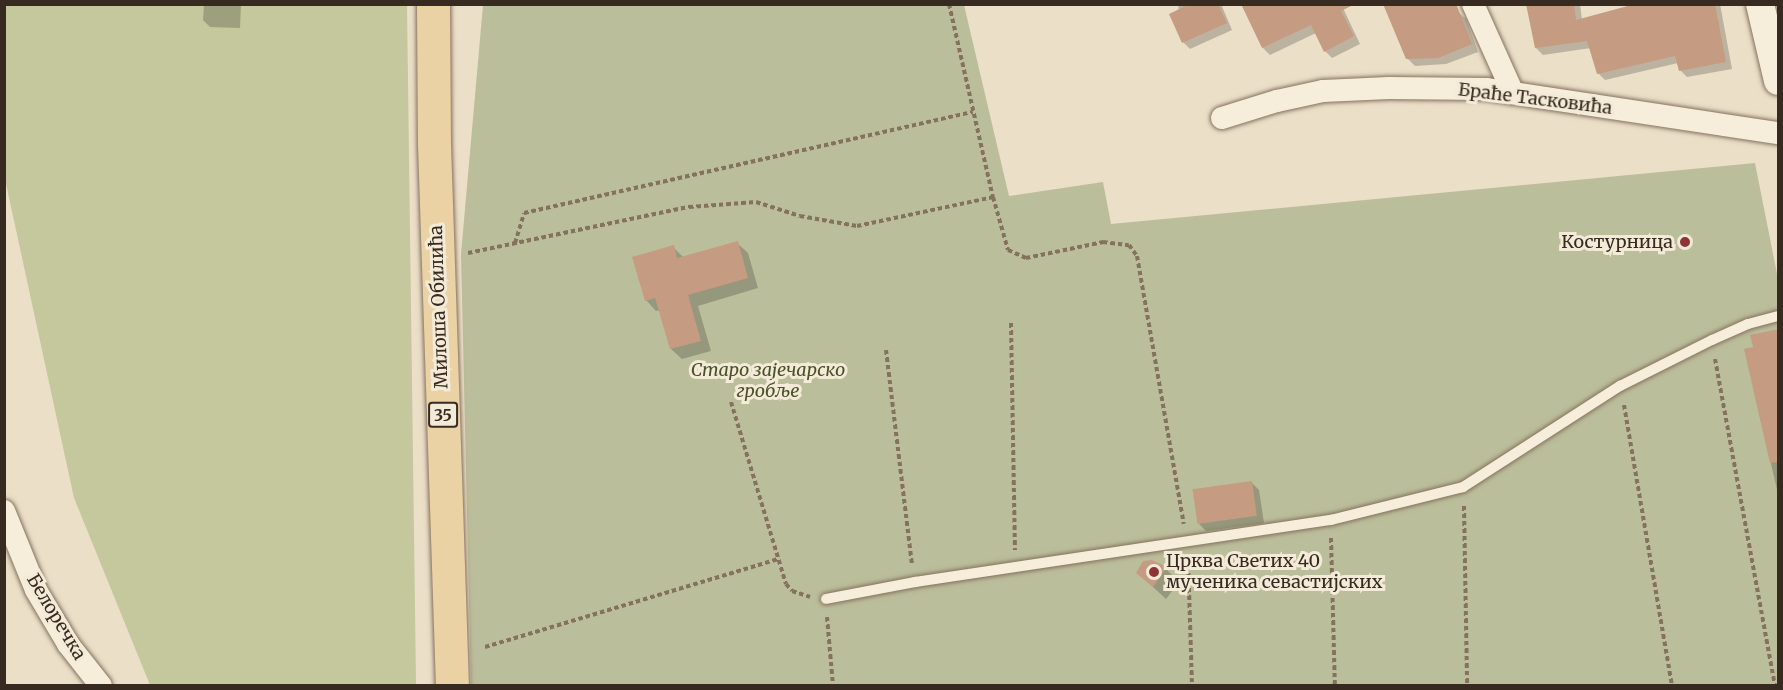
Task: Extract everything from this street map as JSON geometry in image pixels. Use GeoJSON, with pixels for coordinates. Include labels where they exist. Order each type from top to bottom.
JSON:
{"type":"FeatureCollection","features":[{"type":"Feature","properties":{"kind":"main road","name":"Милоша Обилића"},"geometry":{"type":"LineString","coordinates":[[433,4],[437,257],[452,686]]}},
{"type":"Feature","properties":{"kind":"main road","name":"Милоша Обилића"},"geometry":{"type":"LineString","coordinates":[[434,144],[445,4]]}},
{"type":"Feature","properties":{"kind":"street"},"geometry":{"type":"LineString","coordinates":[[1473,4],[1513,93]]}},
{"type":"Feature","properties":{"kind":"street"},"geometry":{"type":"LineString","coordinates":[[1760,4],[1779,81]]}},
{"type":"Feature","properties":{"kind":"street","name":"Браће Тасковића"},"geometry":{"type":"LineString","coordinates":[[1221,118],[1277,101],[1323,91],[1389,88],[1486,89],[1779,133]]}},
{"type":"Feature","properties":{"kind":"street","name":"Белоречка"},"geometry":{"type":"LineString","coordinates":[[4,511],[36,590],[69,644],[101,686]]}},
{"type":"Feature","properties":{"kind":"lane"},"geometry":{"type":"LineString","coordinates":[[826,599],[915,582],[1016,569],[1330,520],[1463,487],[1620,386],[1748,324],[1779,316]]}},
{"type":"Feature","properties":{"kind":"path"},"geometry":{"type":"LineString","coordinates":[[949,4],[993,197],[1008,250],[1026,258],[1103,242],[1129,245],[1137,256],[1187,542],[1192,686]]}},
{"type":"Feature","properties":{"kind":"path"},"geometry":{"type":"LineString","coordinates":[[514,243],[524,213],[973,112]]}},
{"type":"Feature","properties":{"kind":"path"},"geometry":{"type":"LineString","coordinates":[[437,257],[688,207],[756,202],[800,216],[856,226],[993,197]]}},
{"type":"Feature","properties":{"kind":"path"},"geometry":{"type":"LineString","coordinates":[[1011,323],[1016,569]]}},
{"type":"Feature","properties":{"kind":"path"},"geometry":{"type":"LineString","coordinates":[[1712,340],[1775,686]]}},
{"type":"Feature","properties":{"kind":"path"},"geometry":{"type":"LineString","coordinates":[[886,350],[915,582]]}},
{"type":"Feature","properties":{"kind":"path"},"geometry":{"type":"LineString","coordinates":[[1620,386],[1672,686]]}},
{"type":"Feature","properties":{"kind":"path"},"geometry":{"type":"LineString","coordinates":[[731,402],[786,584],[792,591],[806,597],[826,599],[833,686]]}},
{"type":"Feature","properties":{"kind":"path"},"geometry":{"type":"LineString","coordinates":[[1463,487],[1467,686]]}},
{"type":"Feature","properties":{"kind":"path"},"geometry":{"type":"LineString","coordinates":[[1330,520],[1335,686]]}},
{"type":"Feature","properties":{"kind":"path"},"geometry":{"type":"LineString","coordinates":[[485,646],[779,559]]}},
{"type":"Feature","properties":{"kind":"green space"},"geometry":{"type":"Polygon","coordinates":[[[4,5],[407,5],[416,685],[150,685],[74,498],[5,179],[4,5]]]}},
{"type":"Feature","properties":{"kind":"green space","name":"Старо зајечарско гробље"},"geometry":{"type":"Polygon","coordinates":[[[483,5],[964,5],[1009,196],[1103,182],[1111,224],[1755,163],[1778,279],[1778,685],[471,685],[461,254],[483,5]]]}},
{"type":"Feature","properties":{"kind":"building"},"geometry":{"type":"Polygon","coordinates":[[[1190,4],[1218,4],[1227,23],[1182,43],[1169,14],[1190,4]]]}},
{"type":"Feature","properties":{"kind":"building"},"geometry":{"type":"Polygon","coordinates":[[[1241,4],[1355,4],[1341,11],[1354,36],[1324,52],[1311,25],[1262,48],[1241,4]]]}},
{"type":"Feature","properties":{"kind":"building"},"geometry":{"type":"Polygon","coordinates":[[[1383,4],[1456,4],[1472,44],[1438,58],[1406,59],[1383,4]]]}},
{"type":"Feature","properties":{"kind":"building"},"geometry":{"type":"Polygon","coordinates":[[[1526,4],[1574,4],[1576,20],[1635,4],[1715,4],[1726,62],[1679,71],[1675,56],[1597,74],[1587,41],[1535,48],[1526,4]]]}},
{"type":"Feature","properties":{"kind":"building"},"geometry":{"type":"Polygon","coordinates":[[[738,241],[748,278],[688,295],[701,341],[670,349],[655,298],[645,301],[632,257],[674,245],[677,258],[738,241]]]}},
{"type":"Feature","properties":{"kind":"building"},"geometry":{"type":"Polygon","coordinates":[[[1779,329],[1779,462],[1770,463],[1744,349],[1753,347],[1750,335],[1779,329]]]}},
{"type":"Feature","properties":{"kind":"building"},"geometry":{"type":"Polygon","coordinates":[[[1252,481],[1257,516],[1197,524],[1193,489],[1252,481]]]}},
{"type":"Feature","properties":{"kind":"building","name":"Црква Светих 40 мученика севастијских"},"geometry":{"type":"Polygon","coordinates":[[[1152,560],[1167,567],[1153,587],[1136,573],[1143,561],[1152,560]]]}},
{"type":"Feature","properties":{"kind":"place","name":"Костурница"},"geometry":{"type":"Point","coordinates":[1685,242]}},
{"type":"Feature","properties":{"kind":"place","name":"Црква Светих 40 мученика севастијских"},"geometry":{"type":"Point","coordinates":[1154,572]}}]}
